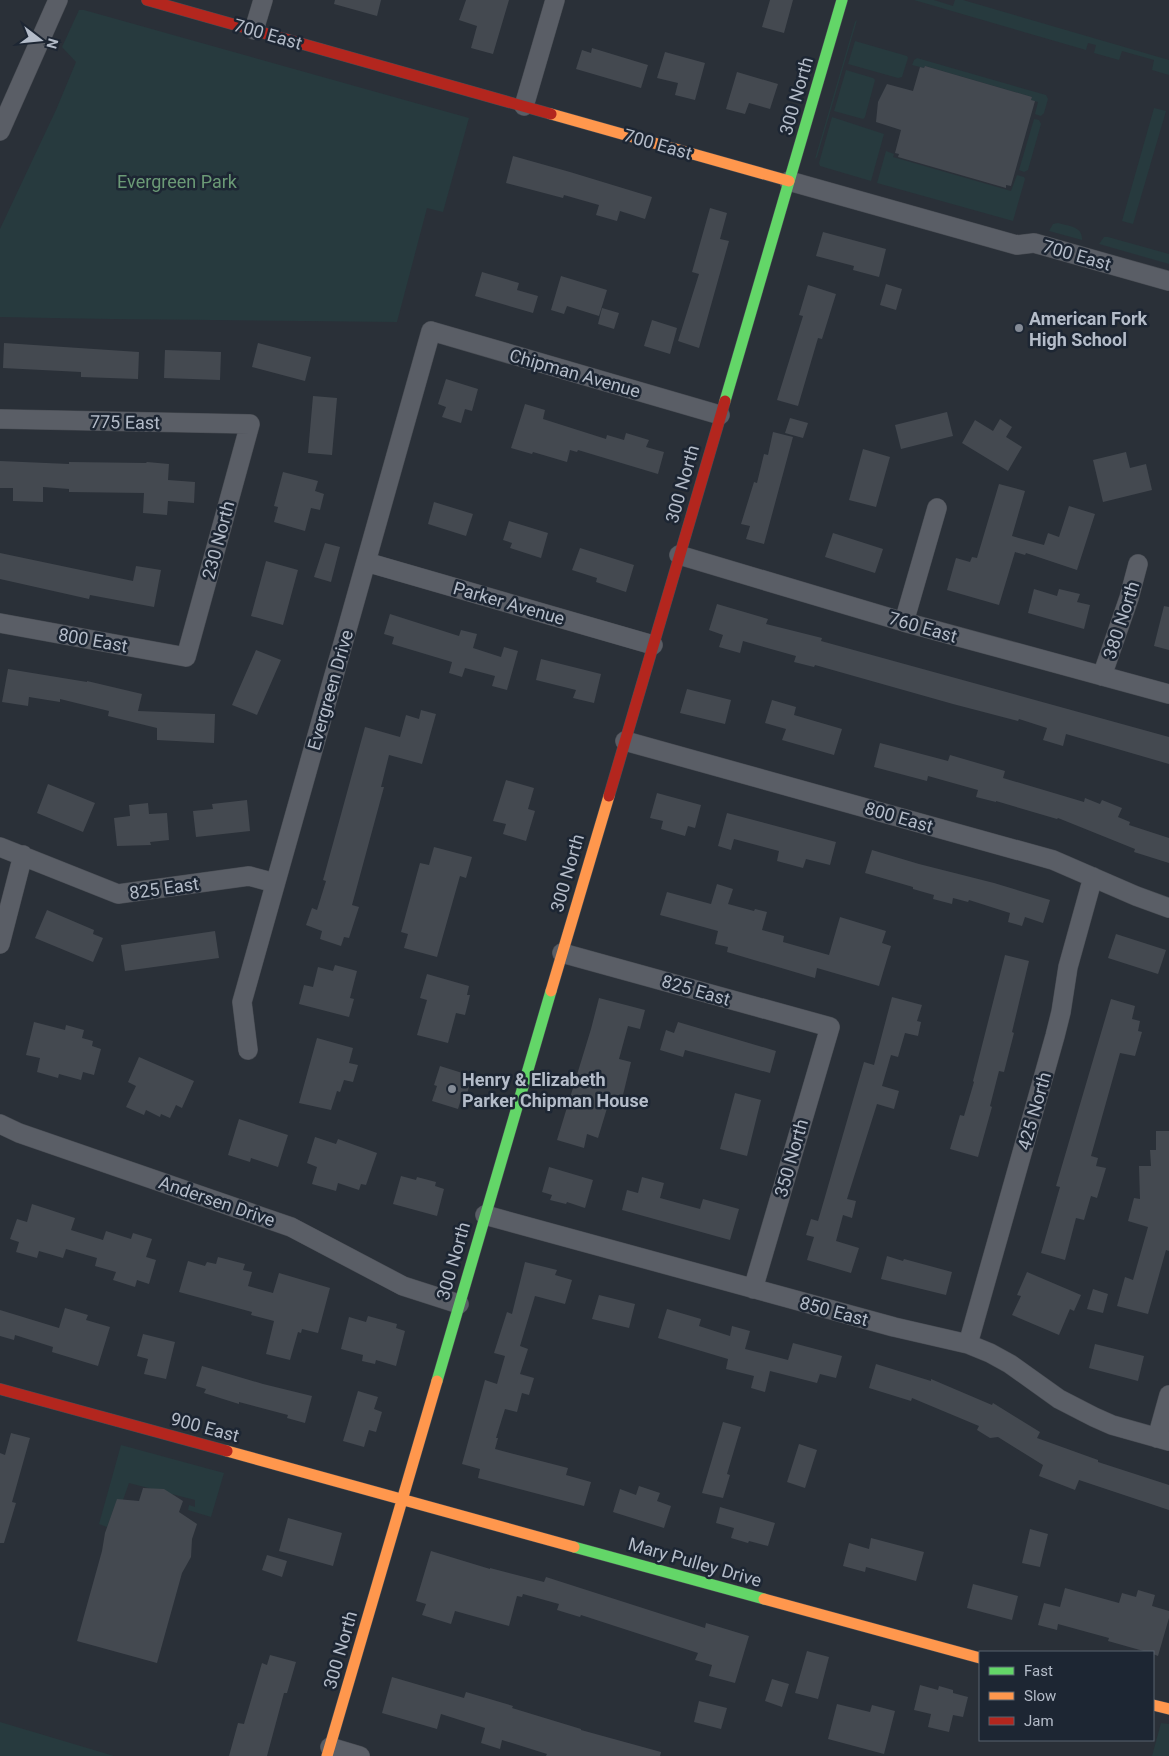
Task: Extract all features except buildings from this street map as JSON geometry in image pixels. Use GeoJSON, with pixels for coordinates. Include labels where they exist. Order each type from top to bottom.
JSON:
{"type":"FeatureCollection","features":[{"type":"Feature","properties":{"kind":"street"},"geometry":{"type":"LineString","coordinates":[[0,131],[58,0]]}},
{"type":"Feature","properties":{"kind":"street","name":"700 East"},"geometry":{"type":"LineString","coordinates":[[147,0],[1017,245],[1034,243],[1169,281]]}},
{"type":"Feature","properties":{"kind":"street"},"geometry":{"type":"LineString","coordinates":[[254,30],[262,0]]}},
{"type":"Feature","properties":{"kind":"street"},"geometry":{"type":"LineString","coordinates":[[524,106],[555,0]]}},
{"type":"Feature","properties":{"kind":"street","name":"300 North"},"geometry":{"type":"LineString","coordinates":[[328,1751],[842,0]]}},
{"type":"Feature","properties":{"kind":"street","name":"Chipman Avenue"},"geometry":{"type":"LineString","coordinates":[[430,331],[720,415]]}},
{"type":"Feature","properties":{"kind":"street","name":"Evergreen Drive"},"geometry":{"type":"LineString","coordinates":[[248,1050],[242,1002],[430,331]]}},
{"type":"Feature","properties":{"kind":"street","name":"775 East"},"geometry":{"type":"LineString","coordinates":[[0,419],[250,424]]}},
{"type":"Feature","properties":{"kind":"street","name":"230 North"},"geometry":{"type":"LineString","coordinates":[[186,657],[250,424]]}},
{"type":"Feature","properties":{"kind":"street"},"geometry":{"type":"LineString","coordinates":[[904,622],[937,508]]}},
{"type":"Feature","properties":{"kind":"street","name":"760 East"},"geometry":{"type":"LineString","coordinates":[[679,555],[904,622],[1169,694]]}},
{"type":"Feature","properties":{"kind":"street","name":"Parker Avenue"},"geometry":{"type":"LineString","coordinates":[[366,562],[653,645]]}},
{"type":"Feature","properties":{"kind":"street","name":"380 North"},"geometry":{"type":"LineString","coordinates":[[1102,676],[1129,598],[1138,564]]}},
{"type":"Feature","properties":{"kind":"street","name":"800 East"},"geometry":{"type":"LineString","coordinates":[[0,623],[186,657]]}},
{"type":"Feature","properties":{"kind":"street","name":"800 East"},"geometry":{"type":"LineString","coordinates":[[624,741],[1053,860],[1136,896],[1169,908]]}},
{"type":"Feature","properties":{"kind":"street","name":"825 East"},"geometry":{"type":"LineString","coordinates":[[0,846],[118,894],[249,876],[275,883]]}},
{"type":"Feature","properties":{"kind":"street"},"geometry":{"type":"LineString","coordinates":[[0,944],[23,855]]}},
{"type":"Feature","properties":{"kind":"street","name":"425 North"},"geometry":{"type":"LineString","coordinates":[[968,1344],[1055,1036],[1068,967],[1093,877]]}},
{"type":"Feature","properties":{"kind":"street","name":"825 East"},"geometry":{"type":"LineString","coordinates":[[562,953],[830,1027]]}},
{"type":"Feature","properties":{"kind":"street","name":"350 North"},"geometry":{"type":"LineString","coordinates":[[753,1289],[830,1027]]}},
{"type":"Feature","properties":{"kind":"street","name":"Andersen Drive"},"geometry":{"type":"LineString","coordinates":[[0,1124],[19,1133],[291,1227],[399,1283],[459,1304]]}},
{"type":"Feature","properties":{"kind":"street","name":"850 East"},"geometry":{"type":"LineString","coordinates":[[485,1215],[894,1327],[968,1344],[1010,1364],[1060,1399],[1094,1417],[1163,1439]]}},
{"type":"Feature","properties":{"kind":"street","name":"900 East"},"geometry":{"type":"LineString","coordinates":[[0,1389],[402,1498]]}},
{"type":"Feature","properties":{"kind":"street"},"geometry":{"type":"LineString","coordinates":[[1163,1439],[1169,1395]]}},
{"type":"Feature","properties":{"kind":"street","name":"Mary Pulley Drive"},"geometry":{"type":"LineString","coordinates":[[402,1498],[781,1605],[979,1658]]}},
{"type":"Feature","properties":{"kind":"street"},"geometry":{"type":"LineString","coordinates":[[1154,1704],[1169,1709]]}},
{"type":"Feature","properties":{"kind":"street"},"geometry":{"type":"LineString","coordinates":[[328,1751],[360,1756]]}},
{"type":"Feature","properties":{"kind":"green space"},"geometry":{"type":"Polygon","coordinates":[[[914,0],[934,0],[953,6],[955,0],[963,0],[1169,60],[1169,75],[1152,70],[1154,60],[1122,51],[1119,60],[1094,53],[1096,45],[1088,43],[1086,50],[914,0]]]}},
{"type":"Feature","properties":{"kind":"green space","name":"Evergreen Park"},"geometry":{"type":"Polygon","coordinates":[[[79,10],[469,118],[443,212],[427,208],[397,322],[0,317],[0,229],[56,110],[76,62],[62,47],[79,10]]]}},
{"type":"Feature","properties":{"kind":"green space"},"geometry":{"type":"Polygon","coordinates":[[[857,20],[817,157],[815,159],[855,22],[857,20]]]}},
{"type":"Feature","properties":{"kind":"green space"},"geometry":{"type":"Polygon","coordinates":[[[855,41],[907,56],[902,77],[898,78],[848,64],[855,41]]]}},
{"type":"Feature","properties":{"kind":"green space"},"geometry":{"type":"Polygon","coordinates":[[[917,58],[1046,95],[1048,99],[1044,113],[1041,116],[1035,114],[1038,102],[1031,100],[1032,97],[925,66],[924,68],[912,65],[917,58]]]}},
{"type":"Feature","properties":{"kind":"green space"},"geometry":{"type":"Polygon","coordinates":[[[846,70],[875,80],[863,119],[834,111],[846,70]]]}},
{"type":"Feature","properties":{"kind":"green space"},"geometry":{"type":"Polygon","coordinates":[[[1154,108],[1166,111],[1133,224],[1122,221],[1154,108]]]}},
{"type":"Feature","properties":{"kind":"green space"},"geometry":{"type":"Polygon","coordinates":[[[832,117],[884,134],[871,181],[820,166],[819,163],[832,117]]]}},
{"type":"Feature","properties":{"kind":"green space"},"geometry":{"type":"Polygon","coordinates":[[[1034,119],[1039,120],[1041,124],[1028,170],[1024,172],[1019,170],[1034,119]]]}},
{"type":"Feature","properties":{"kind":"green space"},"geometry":{"type":"Polygon","coordinates":[[[886,151],[894,154],[893,157],[1011,191],[1017,175],[1024,177],[1013,221],[877,183],[886,151]]]}},
{"type":"Feature","properties":{"kind":"green space"},"geometry":{"type":"Polygon","coordinates":[[[1058,223],[1077,229],[1082,235],[1082,240],[1049,231],[1053,224],[1058,223]]]}},
{"type":"Feature","properties":{"kind":"green space"},"geometry":{"type":"Polygon","coordinates":[[[1104,237],[1169,254],[1169,264],[1099,244],[1104,237]]]}},
{"type":"Feature","properties":{"kind":"green space"},"geometry":{"type":"Polygon","coordinates":[[[121,1445],[224,1473],[211,1517],[188,1510],[189,1505],[195,1507],[195,1500],[129,1483],[123,1500],[117,1500],[107,1527],[99,1524],[121,1445]]]}},
{"type":"Feature","properties":{"kind":"green space"},"geometry":{"type":"Polygon","coordinates":[[[0,1722],[114,1756],[0,1756],[0,1722]]]}},
{"type":"Feature","properties":{"kind":"green space"},"geometry":{"type":"Polygon","coordinates":[[[1161,1723],[1169,1724],[1169,1756],[1152,1756],[1161,1723]]]}},
{"type":"Feature","properties":{"kind":"traffic: fast"},"geometry":{"type":"LineString","coordinates":[[725,401],[842,0]]}},
{"type":"Feature","properties":{"kind":"traffic: fast"},"geometry":{"type":"LineString","coordinates":[[437,1381],[551,991]]}},
{"type":"Feature","properties":{"kind":"traffic: fast"},"geometry":{"type":"LineString","coordinates":[[574,1547],[764,1599]]}},
{"type":"Feature","properties":{"kind":"traffic: slow"},"geometry":{"type":"LineString","coordinates":[[551,114],[789,181]]}},
{"type":"Feature","properties":{"kind":"traffic: slow"},"geometry":{"type":"LineString","coordinates":[[551,991],[609,796]]}},
{"type":"Feature","properties":{"kind":"traffic: slow"},"geometry":{"type":"LineString","coordinates":[[327,1756],[437,1381]]}},
{"type":"Feature","properties":{"kind":"traffic: slow"},"geometry":{"type":"LineString","coordinates":[[227,1451],[574,1547]]}},
{"type":"Feature","properties":{"kind":"traffic: slow"},"geometry":{"type":"LineString","coordinates":[[764,1599],[979,1658]]}},
{"type":"Feature","properties":{"kind":"traffic: slow"},"geometry":{"type":"LineString","coordinates":[[1154,1705],[1169,1709]]}},
{"type":"Feature","properties":{"kind":"traffic: jam"},"geometry":{"type":"LineString","coordinates":[[147,0],[551,114]]}},
{"type":"Feature","properties":{"kind":"traffic: jam"},"geometry":{"type":"LineString","coordinates":[[609,796],[725,401]]}},
{"type":"Feature","properties":{"kind":"traffic: jam"},"geometry":{"type":"LineString","coordinates":[[0,1389],[227,1451]]}},
{"type":"Feature","properties":{"kind":"place","name":"American Fork High School"},"geometry":{"type":"Point","coordinates":[1019,328]}},
{"type":"Feature","properties":{"kind":"place","name":"Henry & Elizabeth Parker Chipman House"},"geometry":{"type":"Point","coordinates":[452,1089]}}]}
